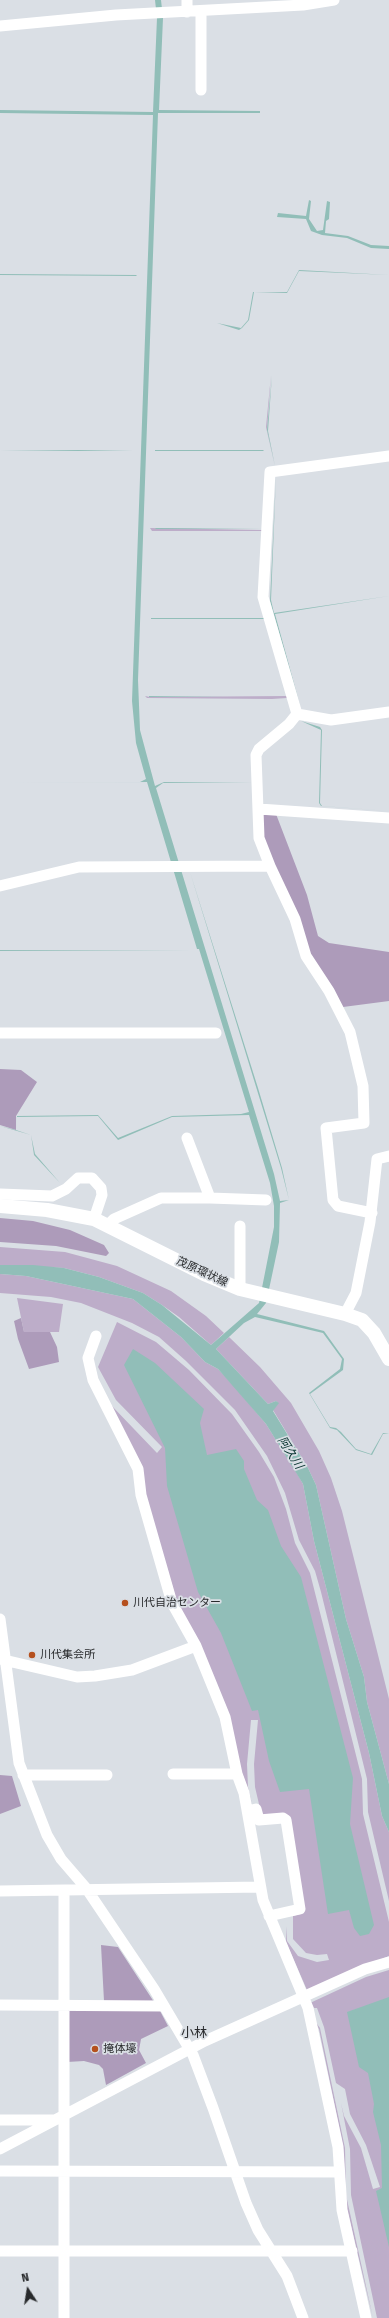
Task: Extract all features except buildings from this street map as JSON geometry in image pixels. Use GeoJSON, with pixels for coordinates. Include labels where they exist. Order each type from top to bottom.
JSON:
{"type":"FeatureCollection","features":[{"type":"Feature","properties":{"kind":"main road","name":"茂原環状線"},"geometry":{"type":"LineString","coordinates":[[0,1206],[47,1210],[94,1219],[204,1274],[240,1289],[346,1314],[362,1320],[374,1333],[389,1359]]}},
{"type":"Feature","properties":{"kind":"street"},"geometry":{"type":"LineString","coordinates":[[187,12],[188,0]]}},
{"type":"Feature","properties":{"kind":"street"},"geometry":{"type":"LineString","coordinates":[[0,26],[153,13],[201,11],[231,5],[304,5],[334,0]]}},
{"type":"Feature","properties":{"kind":"street"},"geometry":{"type":"LineString","coordinates":[[201,11],[202,90]]}},
{"type":"Feature","properties":{"kind":"street"},"geometry":{"type":"LineString","coordinates":[[297,714],[264,598],[270,472],[385,456]]}},
{"type":"Feature","properties":{"kind":"street"},"geometry":{"type":"LineString","coordinates":[[297,714],[331,720],[389,712]]}},
{"type":"Feature","properties":{"kind":"street"},"geometry":{"type":"LineString","coordinates":[[297,714],[288,724],[259,749],[256,755],[260,844],[295,918],[306,956],[329,992],[350,1032],[363,1086],[364,1123],[326,1128],[333,1200],[338,1206],[372,1213]]}},
{"type":"Feature","properties":{"kind":"street"},"geometry":{"type":"LineString","coordinates":[[259,809],[389,818]]}},
{"type":"Feature","properties":{"kind":"street"},"geometry":{"type":"LineString","coordinates":[[0,886],[79,867],[270,866]]}},
{"type":"Feature","properties":{"kind":"street"},"geometry":{"type":"LineString","coordinates":[[0,1033],[216,1033]]}},
{"type":"Feature","properties":{"kind":"street"},"geometry":{"type":"LineString","coordinates":[[187,1138],[210,1198]]}},
{"type":"Feature","properties":{"kind":"street"},"geometry":{"type":"LineString","coordinates":[[346,1314],[356,1293],[372,1213],[377,1159],[389,1156]]}},
{"type":"Feature","properties":{"kind":"street"},"geometry":{"type":"LineString","coordinates":[[0,1194],[52,1196],[60,1193],[78,1178],[92,1178],[101,1188],[102,1195],[94,1219]]}},
{"type":"Feature","properties":{"kind":"street"},"geometry":{"type":"LineString","coordinates":[[108,1225],[114,1219],[155,1199],[210,1198],[266,1200]]}},
{"type":"Feature","properties":{"kind":"street"},"geometry":{"type":"LineString","coordinates":[[240,1226],[240,1289]]}},
{"type":"Feature","properties":{"kind":"street"},"geometry":{"type":"LineString","coordinates":[[96,1336],[88,1358],[93,1380],[138,1470],[141,1495],[172,1603],[196,1646],[224,1717],[237,1774],[248,1811],[257,1856],[260,1887],[269,1916],[304,1996],[327,2089],[338,2147],[342,2210],[366,2318]]}},
{"type":"Feature","properties":{"kind":"street"},"geometry":{"type":"LineString","coordinates":[[0,1618],[2,1659],[16,1748],[23,1775],[47,1835],[61,1858],[86,1888],[164,2006],[189,2049],[236,2171],[246,2204],[258,2230],[287,2276],[303,2318]]}},
{"type":"Feature","properties":{"kind":"street"},"geometry":{"type":"LineString","coordinates":[[2,1659],[77,1677],[95,1676],[132,1670],[196,1646]]}},
{"type":"Feature","properties":{"kind":"street"},"geometry":{"type":"LineString","coordinates":[[173,1774],[237,1774]]}},
{"type":"Feature","properties":{"kind":"street"},"geometry":{"type":"LineString","coordinates":[[23,1775],[107,1775]]}},
{"type":"Feature","properties":{"kind":"street"},"geometry":{"type":"LineString","coordinates":[[248,1811],[256,1810],[259,1820],[283,1818],[286,1820],[300,1909],[269,1916]]}},
{"type":"Feature","properties":{"kind":"street"},"geometry":{"type":"LineString","coordinates":[[0,1891],[64,1891],[86,1888],[260,1887]]}},
{"type":"Feature","properties":{"kind":"street"},"geometry":{"type":"LineString","coordinates":[[64,1891],[64,2318]]}},
{"type":"Feature","properties":{"kind":"street"},"geometry":{"type":"LineString","coordinates":[[0,2149],[189,2049],[365,1969],[389,1962]]}},
{"type":"Feature","properties":{"kind":"street"},"geometry":{"type":"LineString","coordinates":[[0,2005],[164,2006]]}},
{"type":"Feature","properties":{"kind":"street"},"geometry":{"type":"LineString","coordinates":[[0,2120],[55,2120]]}},
{"type":"Feature","properties":{"kind":"street"},"geometry":{"type":"LineString","coordinates":[[0,2171],[339,2172]]}},
{"type":"Feature","properties":{"kind":"street"},"geometry":{"type":"LineString","coordinates":[[0,2251],[352,2251]]}},
{"type":"Feature","properties":{"kind":"shaded area"},"geometry":{"type":"Polygon","coordinates":[[[271,375],[267,430],[275,467],[266,427],[271,375]]]}},
{"type":"Feature","properties":{"kind":"shaded area"},"geometry":{"type":"Polygon","coordinates":[[[150,528],[263,530],[263,531],[152,531],[150,528]]]}},
{"type":"Feature","properties":{"kind":"shaded area"},"geometry":{"type":"Polygon","coordinates":[[[145,696],[288,696],[287,698],[272,699],[147,698],[145,696]]]}},
{"type":"Feature","properties":{"kind":"shaded area"},"geometry":{"type":"Polygon","coordinates":[[[263,814],[276,814],[307,895],[318,936],[329,943],[389,952],[389,1001],[343,1007],[302,940],[262,832],[263,814]]]}},
{"type":"Feature","properties":{"kind":"shaded area"},"geometry":{"type":"Polygon","coordinates":[[[0,1069],[21,1070],[37,1082],[16,1116],[16,1130],[0,1125],[0,1069]]]}},
{"type":"Feature","properties":{"kind":"shaded area"},"geometry":{"type":"Polygon","coordinates":[[[0,1218],[33,1221],[70,1230],[104,1245],[109,1253],[106,1256],[56,1246],[0,1242],[0,1218]]]}},
{"type":"Feature","properties":{"kind":"shaded area"},"geometry":{"type":"Polygon","coordinates":[[[0,1247],[65,1252],[117,1266],[171,1291],[206,1316],[224,1333],[211,1345],[179,1317],[143,1293],[99,1277],[64,1268],[0,1265],[0,1247]]]}},
{"type":"Feature","properties":{"kind":"shaded area"},"geometry":{"type":"Polygon","coordinates":[[[0,1274],[26,1276],[133,1299],[181,1337],[205,1362],[218,1369],[235,1387],[266,1424],[299,1477],[303,1484],[314,1541],[369,1753],[382,1816],[389,1832],[389,1901],[368,1812],[367,1779],[321,1592],[315,1571],[299,1540],[285,1493],[267,1456],[235,1410],[186,1361],[159,1337],[132,1323],[81,1303],[51,1297],[0,1293],[0,1274]]]}},
{"type":"Feature","properties":{"kind":"shaded area"},"geometry":{"type":"Polygon","coordinates":[[[17,1298],[63,1304],[59,1332],[24,1332],[17,1298]]]}},
{"type":"Feature","properties":{"kind":"shaded area"},"geometry":{"type":"Polygon","coordinates":[[[21,1318],[24,1332],[50,1332],[57,1347],[59,1362],[29,1369],[18,1339],[14,1321],[21,1318]]]}},
{"type":"Feature","properties":{"kind":"shaded area"},"geometry":{"type":"Polygon","coordinates":[[[117,1322],[156,1342],[189,1370],[232,1414],[259,1452],[274,1477],[286,1509],[295,1543],[310,1573],[362,1779],[363,1814],[389,1922],[389,1956],[307,1990],[286,1942],[286,1926],[287,1941],[298,1956],[317,1962],[329,1960],[327,1954],[317,1955],[306,1953],[293,1939],[293,1916],[304,1913],[288,1815],[262,1817],[255,1787],[254,1764],[258,1720],[251,1720],[247,1764],[248,1787],[252,1804],[248,1789],[177,1602],[148,1503],[111,1405],[157,1453],[162,1447],[116,1400],[98,1367],[117,1322]]]}},
{"type":"Feature","properties":{"kind":"shaded area"},"geometry":{"type":"Polygon","coordinates":[[[229,1337],[260,1367],[291,1403],[319,1451],[331,1478],[342,1511],[389,1699],[389,1784],[367,1702],[364,1677],[346,1619],[316,1485],[308,1468],[273,1410],[278,1403],[276,1401],[268,1404],[216,1349],[229,1337]]]}},
{"type":"Feature","properties":{"kind":"shaded area"},"geometry":{"type":"Polygon","coordinates":[[[0,1775],[12,1776],[21,1806],[0,1814],[0,1775]]]}},
{"type":"Feature","properties":{"kind":"shaded area"},"geometry":{"type":"Polygon","coordinates":[[[101,1945],[118,1947],[154,2002],[104,2001],[101,1945]]]}},
{"type":"Feature","properties":{"kind":"shaded area"},"geometry":{"type":"Polygon","coordinates":[[[389,1970],[389,2318],[377,2318],[351,2195],[350,2149],[341,2103],[344,2116],[361,2148],[373,2189],[380,2187],[366,2145],[350,2114],[345,2089],[336,2083],[324,2027],[317,2008],[314,2008],[310,2003],[366,1977],[389,1970]]]}},
{"type":"Feature","properties":{"kind":"shaded area"},"geometry":{"type":"Polygon","coordinates":[[[68,2010],[160,2011],[168,2026],[141,2039],[139,2050],[146,2063],[106,2085],[103,2069],[99,2065],[84,2061],[67,2062],[68,2010]]]}},
{"type":"Feature","properties":{"kind":"shaded area"},"geometry":{"type":"Polygon","coordinates":[[[314,2020],[320,2028],[345,2148],[346,2192],[343,2146],[319,2029],[314,2020]]]}},
{"type":"Feature","properties":{"kind":"shaded area"},"geometry":{"type":"Polygon","coordinates":[[[346,2196],[373,2318],[347,2209],[346,2196]]]}},
{"type":"Feature","properties":{"kind":"water","name":"阿久川"},"geometry":{"type":"Polygon","coordinates":[[[155,0],[161,0],[163,18],[159,110],[260,111],[260,113],[158,113],[138,680],[140,730],[155,786],[164,782],[253,782],[163,783],[156,788],[274,1174],[280,1201],[289,1200],[280,1203],[279,1242],[266,1303],[257,1314],[324,1331],[344,1359],[343,1370],[310,1394],[330,1427],[336,1428],[341,1432],[356,1449],[371,1454],[383,1433],[389,1434],[383,1434],[372,1455],[356,1450],[337,1430],[330,1428],[309,1393],[340,1369],[342,1359],[323,1333],[255,1317],[244,1323],[216,1349],[268,1404],[276,1401],[279,1403],[273,1411],[308,1468],[316,1485],[346,1619],[364,1677],[367,1702],[389,1784],[389,1832],[382,1816],[369,1753],[314,1541],[303,1484],[266,1424],[218,1369],[205,1362],[181,1337],[133,1299],[26,1276],[0,1274],[0,1265],[33,1265],[64,1268],[99,1277],[143,1293],[162,1305],[211,1345],[259,1303],[274,1227],[274,1206],[270,1183],[249,1115],[172,1117],[118,1140],[98,1116],[17,1117],[16,1130],[17,1116],[98,1115],[118,1138],[172,1116],[241,1114],[249,1112],[199,949],[197,949],[147,782],[0,783],[140,782],[146,779],[136,743],[132,701],[153,115],[0,113],[0,110],[153,112],[157,18],[155,0]]]}},
{"type":"Feature","properties":{"kind":"water"},"geometry":{"type":"Polygon","coordinates":[[[309,200],[311,201],[309,219],[317,231],[323,230],[327,201],[330,202],[329,219],[326,221],[325,233],[348,236],[371,245],[389,246],[389,249],[371,248],[347,238],[322,235],[311,231],[306,219],[277,217],[278,213],[306,216],[309,200]]]}},
{"type":"Feature","properties":{"kind":"water"},"geometry":{"type":"Polygon","coordinates":[[[299,270],[389,275],[299,271],[287,293],[254,292],[287,292],[299,270]]]}},
{"type":"Feature","properties":{"kind":"water"},"geometry":{"type":"Polygon","coordinates":[[[0,275],[136,275],[137,276],[0,275]]]}},
{"type":"Feature","properties":{"kind":"water"},"geometry":{"type":"Polygon","coordinates":[[[254,292],[249,320],[242,328],[239,330],[217,323],[241,328],[248,320],[254,292]]]}},
{"type":"Feature","properties":{"kind":"water"},"geometry":{"type":"Polygon","coordinates":[[[272,375],[268,431],[275,466],[267,430],[272,375]]]}},
{"type":"Feature","properties":{"kind":"water"},"geometry":{"type":"Polygon","coordinates":[[[0,450],[133,450],[78,451],[0,450]]]}},
{"type":"Feature","properties":{"kind":"water"},"geometry":{"type":"Polygon","coordinates":[[[263,450],[264,451],[155,451],[263,450]]]}},
{"type":"Feature","properties":{"kind":"water"},"geometry":{"type":"Polygon","coordinates":[[[276,476],[271,600],[274,613],[389,596],[275,614],[301,709],[270,601],[276,476]]]}},
{"type":"Feature","properties":{"kind":"water"},"geometry":{"type":"Polygon","coordinates":[[[156,528],[263,529],[155,529],[156,528]]]}},
{"type":"Feature","properties":{"kind":"water"},"geometry":{"type":"Polygon","coordinates":[[[264,618],[264,619],[151,619],[264,618]]]}},
{"type":"Feature","properties":{"kind":"water"},"geometry":{"type":"Polygon","coordinates":[[[149,696],[225,696],[149,697],[149,696]]]}},
{"type":"Feature","properties":{"kind":"water"},"geometry":{"type":"Polygon","coordinates":[[[301,721],[320,727],[322,730],[320,803],[322,806],[389,811],[321,806],[319,803],[321,730],[301,721]]]}},
{"type":"Feature","properties":{"kind":"water"},"geometry":{"type":"Polygon","coordinates":[[[190,872],[258,1088],[282,1168],[289,1200],[281,1168],[190,872]]]}},
{"type":"Feature","properties":{"kind":"water"},"geometry":{"type":"Polygon","coordinates":[[[0,950],[190,950],[0,951],[0,950]]]}},
{"type":"Feature","properties":{"kind":"water"},"geometry":{"type":"Polygon","coordinates":[[[31,1135],[35,1154],[60,1183],[34,1155],[31,1135]]]}},
{"type":"Feature","properties":{"kind":"water"},"geometry":{"type":"Polygon","coordinates":[[[133,1349],[155,1363],[204,1409],[200,1423],[207,1455],[236,1449],[244,1461],[244,1469],[257,1500],[268,1510],[281,1546],[301,1577],[353,1778],[350,1824],[374,1925],[369,1934],[360,1936],[354,1928],[349,1910],[328,1914],[309,1789],[280,1792],[269,1761],[258,1710],[252,1711],[221,1633],[198,1592],[167,1486],[165,1448],[124,1365],[133,1349]]]}},
{"type":"Feature","properties":{"kind":"water"},"geometry":{"type":"Polygon","coordinates":[[[389,1997],[389,2247],[376,2191],[382,2188],[381,2145],[373,2112],[374,2104],[368,2073],[359,2067],[347,2012],[389,1997]]]}},
{"type":"Feature","properties":{"kind":"place","name":"川代自治センター"},"geometry":{"type":"Point","coordinates":[125,1603]}},
{"type":"Feature","properties":{"kind":"place","name":"川代集会所"},"geometry":{"type":"Point","coordinates":[32,1655]}},
{"type":"Feature","properties":{"kind":"place","name":"掩体壕"},"geometry":{"type":"Point","coordinates":[95,2049]}},
{"type":"Feature","properties":{"kind":"district","name":"小林"},"geometry":{"type":"Point","coordinates":[194,2033]}}]}
